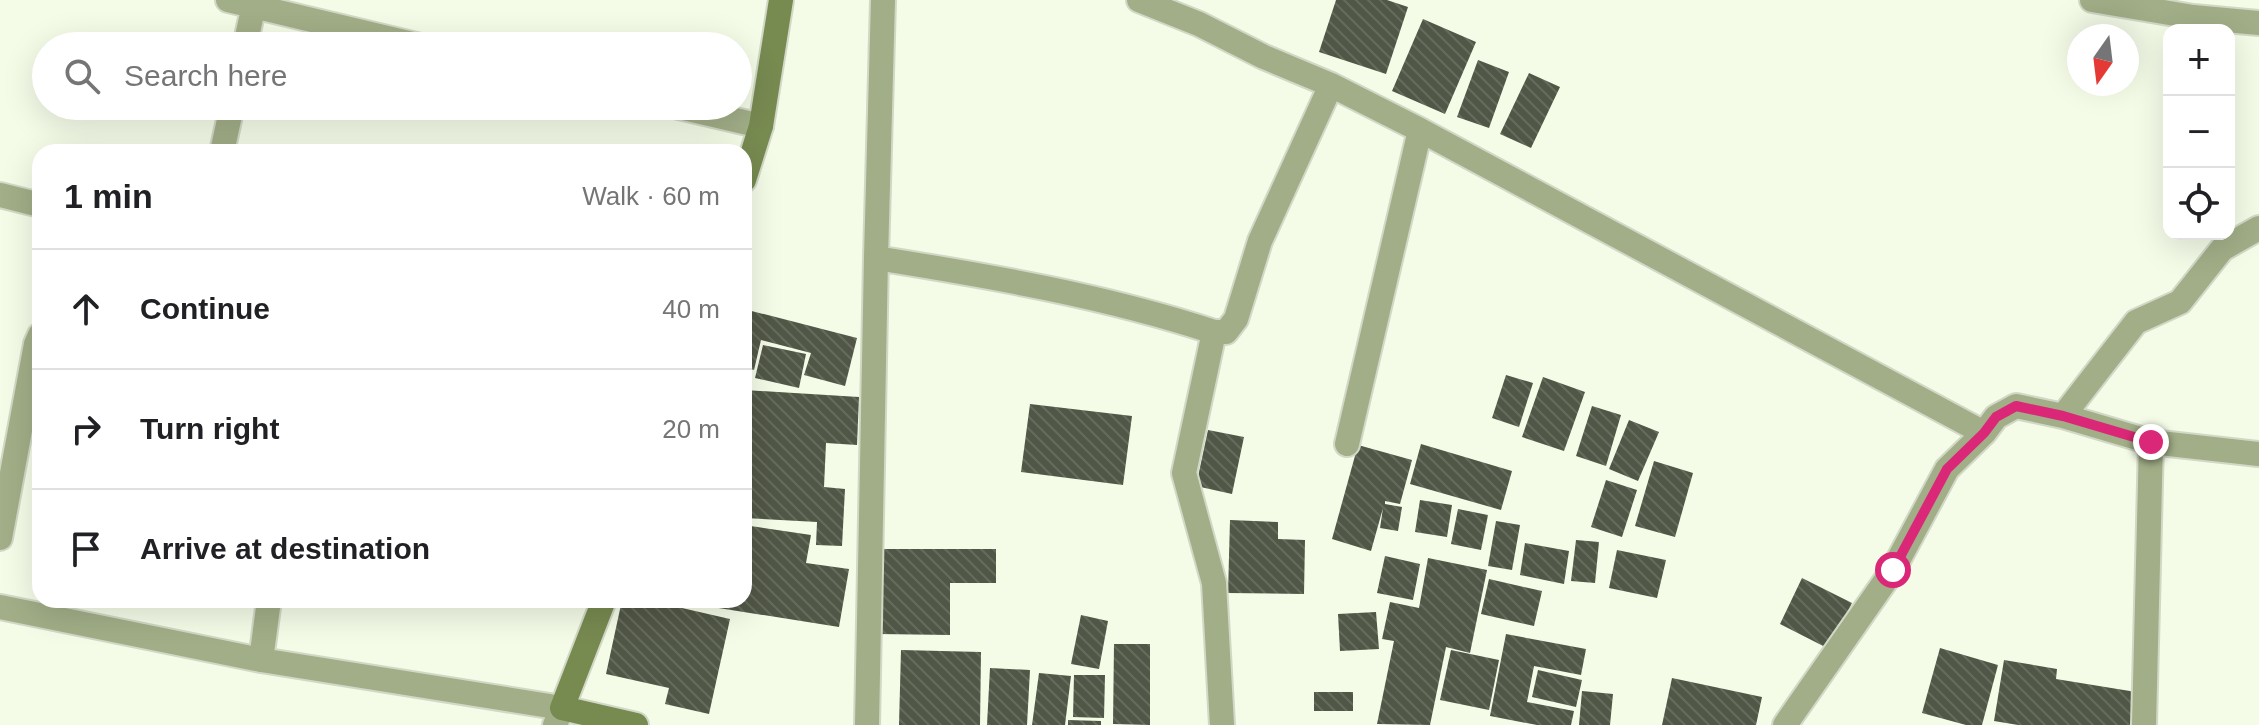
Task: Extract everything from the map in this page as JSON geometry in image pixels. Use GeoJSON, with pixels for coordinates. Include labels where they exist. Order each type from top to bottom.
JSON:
{"type":"FeatureCollection","features":[{"type":"Feature","properties":{"kind":"street"},"geometry":{"type":"LineString","coordinates":[[228,0],[255,3],[367,32]]}},
{"type":"Feature","properties":{"kind":"street"},"geometry":{"type":"LineString","coordinates":[[752,155],[761,126],[781,0]]}},
{"type":"Feature","properties":{"kind":"street"},"geometry":{"type":"LineString","coordinates":[[867,725],[883,0]]}},
{"type":"Feature","properties":{"kind":"street"},"geometry":{"type":"LineString","coordinates":[[1139,0],[1331,85],[1420,130],[1984,433]]}},
{"type":"Feature","properties":{"kind":"street"},"geometry":{"type":"LineString","coordinates":[[2092,0],[2193,17],[2259,23]]}},
{"type":"Feature","properties":{"kind":"street"},"geometry":{"type":"LineString","coordinates":[[248,32],[255,3]]}},
{"type":"Feature","properties":{"kind":"street"},"geometry":{"type":"LineString","coordinates":[[876,258],[987,276],[1168,317],[1214,332],[1226,332],[1236,319],[1260,241],[1331,85]]}},
{"type":"Feature","properties":{"kind":"street"},"geometry":{"type":"LineString","coordinates":[[224,144],[229,120]]}},
{"type":"Feature","properties":{"kind":"street"},"geometry":{"type":"LineString","coordinates":[[735,120],[761,126]]}},
{"type":"Feature","properties":{"kind":"street"},"geometry":{"type":"LineString","coordinates":[[1347,444],[1420,130]]}},
{"type":"Feature","properties":{"kind":"street"},"geometry":{"type":"LineString","coordinates":[[0,195],[32,203]]}},
{"type":"Feature","properties":{"kind":"street"},"geometry":{"type":"LineString","coordinates":[[2063,416],[2136,322],[2180,302],[2222,249],[2259,228]]}},
{"type":"Feature","properties":{"kind":"street"},"geometry":{"type":"LineString","coordinates":[[1214,332],[1184,473],[1214,583],[1222,725]]}},
{"type":"Feature","properties":{"kind":"street"},"geometry":{"type":"LineString","coordinates":[[0,538],[32,366]]}},
{"type":"Feature","properties":{"kind":"street"},"geometry":{"type":"LineString","coordinates":[[1785,725],[1893,570],[1947,469],[1996,417],[2016,406],[2063,416],[2151,442],[2259,454]]}},
{"type":"Feature","properties":{"kind":"street"},"geometry":{"type":"LineString","coordinates":[[2144,725],[2151,442]]}},
{"type":"Feature","properties":{"kind":"street"},"geometry":{"type":"LineString","coordinates":[[0,607],[559,716],[636,725]]}},
{"type":"Feature","properties":{"kind":"street"},"geometry":{"type":"LineString","coordinates":[[261,660],[268,608]]}},
{"type":"Feature","properties":{"kind":"street"},"geometry":{"type":"LineString","coordinates":[[559,716],[601,608]]}},
{"type":"Feature","properties":{"kind":"building"},"geometry":{"type":"Polygon","coordinates":[[[1336,0],[1387,0],[1408,7],[1386,74],[1319,52],[1336,0]]]}},
{"type":"Feature","properties":{"kind":"building"},"geometry":{"type":"Polygon","coordinates":[[[1423,19],[1476,42],[1445,114],[1392,91],[1423,19]]]}},
{"type":"Feature","properties":{"kind":"building"},"geometry":{"type":"Polygon","coordinates":[[[1478,60],[1509,72],[1489,128],[1457,117],[1478,60]]]}},
{"type":"Feature","properties":{"kind":"building"},"geometry":{"type":"Polygon","coordinates":[[[1529,73],[1560,87],[1531,148],[1500,134],[1529,73]]]}},
{"type":"Feature","properties":{"kind":"building"},"geometry":{"type":"Polygon","coordinates":[[[752,311],[857,338],[845,386],[804,375],[811,353],[761,340],[754,370],[752,311]]]}},
{"type":"Feature","properties":{"kind":"building"},"geometry":{"type":"Polygon","coordinates":[[[763,345],[806,354],[799,388],[755,378],[763,345]]]}},
{"type":"Feature","properties":{"kind":"building"},"geometry":{"type":"Polygon","coordinates":[[[1506,375],[1533,383],[1519,427],[1492,418],[1506,375]]]}},
{"type":"Feature","properties":{"kind":"building"},"geometry":{"type":"Polygon","coordinates":[[[1543,377],[1585,392],[1564,451],[1522,437],[1543,377]]]}},
{"type":"Feature","properties":{"kind":"building"},"geometry":{"type":"Polygon","coordinates":[[[752,390],[859,397],[857,445],[826,443],[824,487],[845,489],[842,546],[816,545],[817,522],[752,518],[752,390]]]}},
{"type":"Feature","properties":{"kind":"building"},"geometry":{"type":"Polygon","coordinates":[[[1030,404],[1132,416],[1123,485],[1021,472],[1030,404]]]}},
{"type":"Feature","properties":{"kind":"building"},"geometry":{"type":"Polygon","coordinates":[[[1592,406],[1621,415],[1606,466],[1576,456],[1592,406]]]}},
{"type":"Feature","properties":{"kind":"building"},"geometry":{"type":"Polygon","coordinates":[[[1629,420],[1659,432],[1638,481],[1609,469],[1629,420]]]}},
{"type":"Feature","properties":{"kind":"building"},"geometry":{"type":"Polygon","coordinates":[[[1208,430],[1244,437],[1232,494],[1196,486],[1208,430]]]}},
{"type":"Feature","properties":{"kind":"building"},"geometry":{"type":"Polygon","coordinates":[[[1421,444],[1512,471],[1501,510],[1410,484],[1421,444]]]}},
{"type":"Feature","properties":{"kind":"building"},"geometry":{"type":"Polygon","coordinates":[[[1358,445],[1412,460],[1400,504],[1385,501],[1385,504],[1402,507],[1398,531],[1380,528],[1383,508],[1371,551],[1332,539],[1358,445]]]}},
{"type":"Feature","properties":{"kind":"building"},"geometry":{"type":"Polygon","coordinates":[[[1654,461],[1693,473],[1675,537],[1635,526],[1654,461]]]}},
{"type":"Feature","properties":{"kind":"building"},"geometry":{"type":"Polygon","coordinates":[[[1606,480],[1637,490],[1622,537],[1591,527],[1606,480]]]}},
{"type":"Feature","properties":{"kind":"building"},"geometry":{"type":"Polygon","coordinates":[[[1420,500],[1452,505],[1447,537],[1415,532],[1420,500]]]}},
{"type":"Feature","properties":{"kind":"building"},"geometry":{"type":"Polygon","coordinates":[[[1458,509],[1488,515],[1481,550],[1451,544],[1458,509]]]}},
{"type":"Feature","properties":{"kind":"building"},"geometry":{"type":"Polygon","coordinates":[[[1230,520],[1278,522],[1278,539],[1305,540],[1304,594],[1228,593],[1230,520]]]}},
{"type":"Feature","properties":{"kind":"building"},"geometry":{"type":"Polygon","coordinates":[[[1496,521],[1520,525],[1512,570],[1488,566],[1496,521]]]}},
{"type":"Feature","properties":{"kind":"building"},"geometry":{"type":"Polygon","coordinates":[[[752,526],[811,535],[806,563],[849,569],[839,627],[719,608],[752,608],[752,526]]]}},
{"type":"Feature","properties":{"kind":"building"},"geometry":{"type":"Polygon","coordinates":[[[1576,540],[1599,542],[1595,583],[1571,581],[1576,540]]]}},
{"type":"Feature","properties":{"kind":"building"},"geometry":{"type":"Polygon","coordinates":[[[1525,543],[1569,551],[1564,584],[1520,575],[1525,543]]]}},
{"type":"Feature","properties":{"kind":"building"},"geometry":{"type":"Polygon","coordinates":[[[877,549],[996,549],[996,583],[950,583],[950,635],[878,634],[877,549]]]}},
{"type":"Feature","properties":{"kind":"building"},"geometry":{"type":"Polygon","coordinates":[[[1617,550],[1666,560],[1657,598],[1609,588],[1617,550]]]}},
{"type":"Feature","properties":{"kind":"building"},"geometry":{"type":"Polygon","coordinates":[[[1385,556],[1420,564],[1413,600],[1377,593],[1385,556]]]}},
{"type":"Feature","properties":{"kind":"building"},"geometry":{"type":"Polygon","coordinates":[[[1428,558],[1487,570],[1470,653],[1446,647],[1430,725],[1377,724],[1394,641],[1382,639],[1390,602],[1419,608],[1428,558]]]}},
{"type":"Feature","properties":{"kind":"building"},"geometry":{"type":"Polygon","coordinates":[[[1802,578],[1852,603],[1829,649],[1780,624],[1802,578]]]}},
{"type":"Feature","properties":{"kind":"building"},"geometry":{"type":"Polygon","coordinates":[[[1489,579],[1542,591],[1534,626],[1481,614],[1489,579]]]}},
{"type":"Feature","properties":{"kind":"building"},"geometry":{"type":"Polygon","coordinates":[[[620,608],[682,608],[730,619],[709,714],[665,704],[669,688],[606,674],[620,608]]]}},
{"type":"Feature","properties":{"kind":"building"},"geometry":{"type":"Polygon","coordinates":[[[1376,612],[1379,649],[1340,651],[1338,614],[1376,612]]]}},
{"type":"Feature","properties":{"kind":"building"},"geometry":{"type":"Polygon","coordinates":[[[1081,615],[1108,621],[1099,669],[1071,664],[1081,615]]]}},
{"type":"Feature","properties":{"kind":"building"},"geometry":{"type":"Polygon","coordinates":[[[1506,634],[1586,649],[1581,675],[1534,666],[1527,702],[1574,711],[1571,725],[1537,725],[1490,716],[1506,634]]]}},
{"type":"Feature","properties":{"kind":"building"},"geometry":{"type":"Polygon","coordinates":[[[1114,644],[1150,644],[1150,725],[1113,724],[1114,644]]]}},
{"type":"Feature","properties":{"kind":"building"},"geometry":{"type":"Polygon","coordinates":[[[1940,648],[1998,665],[1982,725],[1966,725],[1922,713],[1940,648]]]}},
{"type":"Feature","properties":{"kind":"building"},"geometry":{"type":"Polygon","coordinates":[[[901,650],[981,652],[980,725],[899,725],[901,650]]]}},
{"type":"Feature","properties":{"kind":"building"},"geometry":{"type":"Polygon","coordinates":[[[1451,650],[1499,660],[1489,710],[1440,700],[1451,650]]]}},
{"type":"Feature","properties":{"kind":"building"},"geometry":{"type":"Polygon","coordinates":[[[2004,660],[2057,669],[2056,679],[2136,692],[2130,725],[2018,725],[1994,721],[2004,660]]]}},
{"type":"Feature","properties":{"kind":"building"},"geometry":{"type":"Polygon","coordinates":[[[990,668],[1030,670],[1027,725],[987,725],[990,668]]]}},
{"type":"Feature","properties":{"kind":"building"},"geometry":{"type":"Polygon","coordinates":[[[1538,670],[1582,680],[1576,707],[1532,697],[1538,670]]]}},
{"type":"Feature","properties":{"kind":"building"},"geometry":{"type":"Polygon","coordinates":[[[1039,673],[1071,676],[1065,725],[1032,725],[1039,673]]]}},
{"type":"Feature","properties":{"kind":"building"},"geometry":{"type":"Polygon","coordinates":[[[1074,675],[1105,675],[1104,718],[1073,717],[1074,675]]]}},
{"type":"Feature","properties":{"kind":"building"},"geometry":{"type":"Polygon","coordinates":[[[1672,678],[1762,697],[1756,725],[1662,725],[1672,678]]]}},
{"type":"Feature","properties":{"kind":"building"},"geometry":{"type":"Polygon","coordinates":[[[1582,691],[1613,694],[1610,725],[1579,725],[1582,691]]]}},
{"type":"Feature","properties":{"kind":"building"},"geometry":{"type":"Polygon","coordinates":[[[1314,692],[1353,692],[1353,711],[1314,711],[1314,692]]]}},
{"type":"Feature","properties":{"kind":"building"},"geometry":{"type":"Polygon","coordinates":[[[1068,720],[1101,721],[1101,725],[1068,725],[1068,720]]]}},
{"type":"Feature","properties":{"kind":"route"},"geometry":{"type":"LineString","coordinates":[[1893,570],[1947,469],[1996,417],[2016,406],[2063,416],[2151,442]]}}]}
